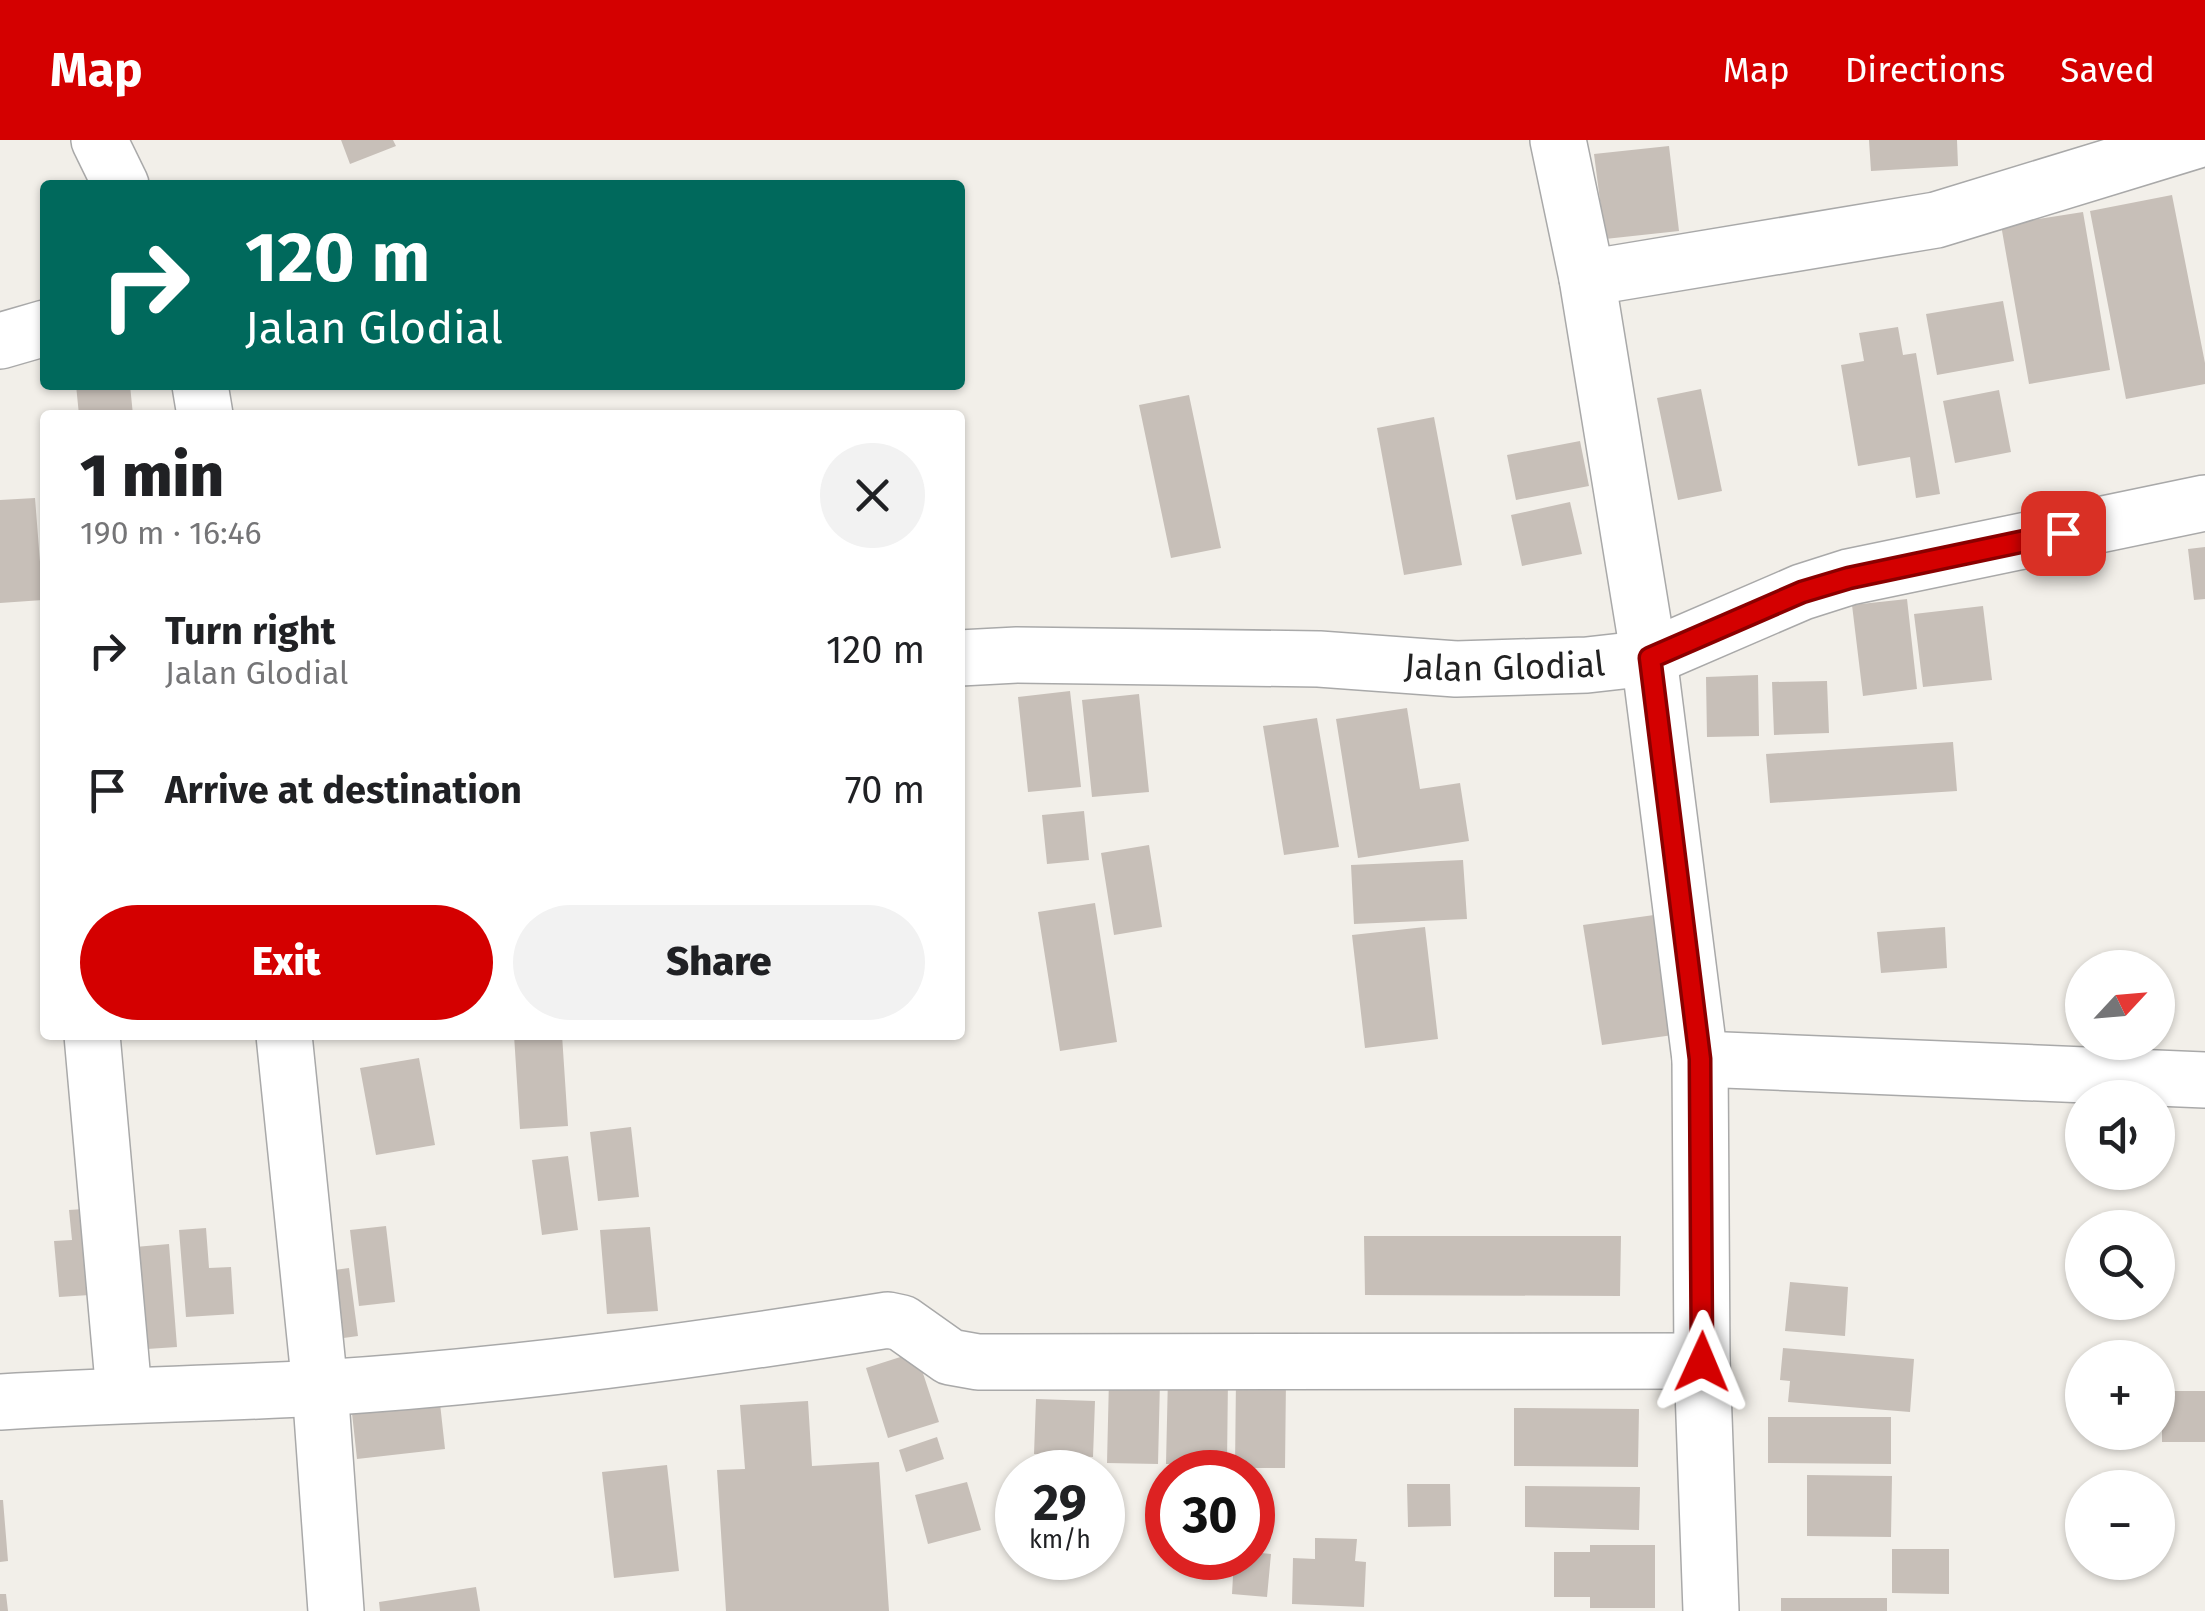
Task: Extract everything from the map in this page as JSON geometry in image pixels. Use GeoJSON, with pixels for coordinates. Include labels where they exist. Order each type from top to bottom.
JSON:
{"type":"FeatureCollection","features":[{"type":"Feature","properties":{"kind":"street"},"geometry":{"type":"LineString","coordinates":[[100,140],[119,180]]}},
{"type":"Feature","properties":{"kind":"street"},"geometry":{"type":"LineString","coordinates":[[1558,140],[1587,278],[1650,658],[1700,1059],[1702,1362],[1710,1611]]}},
{"type":"Feature","properties":{"kind":"street"},"geometry":{"type":"LineString","coordinates":[[1587,278],[1936,220],[2198,140]]}},
{"type":"Feature","properties":{"kind":"street"},"geometry":{"type":"LineString","coordinates":[[0,340],[40,329]]}},
{"type":"Feature","properties":{"kind":"street","name":"Jalan Glodial"},"geometry":{"type":"LineString","coordinates":[[965,658],[1017,654],[1320,659],[1456,669],[1586,665],[1650,658],[1802,592],[1849,578],[2205,503]]}},
{"type":"Feature","properties":{"kind":"street"},"geometry":{"type":"LineString","coordinates":[[92,1040],[124,1394]]}},
{"type":"Feature","properties":{"kind":"street"},"geometry":{"type":"LineString","coordinates":[[285,1040],[320,1388],[336,1611]]}},
{"type":"Feature","properties":{"kind":"street"},"geometry":{"type":"LineString","coordinates":[[1700,1059],[2205,1080]]}},
{"type":"Feature","properties":{"kind":"street"},"geometry":{"type":"LineString","coordinates":[[0,1402],[320,1388],[674,1354],[888,1320],[902,1323],[950,1357],[978,1362],[1702,1362]]}},
{"type":"Feature","properties":{"kind":"building"},"geometry":{"type":"Polygon","coordinates":[[[341,140],[393,140],[396,146],[350,164],[341,140]]]}},
{"type":"Feature","properties":{"kind":"building"},"geometry":{"type":"Polygon","coordinates":[[[1869,140],[1957,140],[1958,166],[1871,171],[1869,140]]]}},
{"type":"Feature","properties":{"kind":"building"},"geometry":{"type":"Polygon","coordinates":[[[1669,146],[1679,231],[1605,239],[1594,154],[1669,146]]]}},
{"type":"Feature","properties":{"kind":"building"},"geometry":{"type":"Polygon","coordinates":[[[2172,195],[2205,363],[2205,384],[2126,399],[2090,211],[2172,195]]]}},
{"type":"Feature","properties":{"kind":"building"},"geometry":{"type":"Polygon","coordinates":[[[2083,212],[2110,370],[2029,384],[2001,225],[2083,212]]]}},
{"type":"Feature","properties":{"kind":"building"},"geometry":{"type":"Polygon","coordinates":[[[2003,301],[2014,361],[1937,375],[1926,314],[2003,301]]]}},
{"type":"Feature","properties":{"kind":"building"},"geometry":{"type":"Polygon","coordinates":[[[1898,327],[1903,355],[1916,353],[1940,494],[1916,498],[1910,457],[1858,466],[1841,365],[1864,361],[1859,333],[1898,327]]]}},
{"type":"Feature","properties":{"kind":"building"},"geometry":{"type":"Polygon","coordinates":[[[1701,389],[1722,491],[1678,500],[1657,398],[1701,389]]]}},
{"type":"Feature","properties":{"kind":"building"},"geometry":{"type":"Polygon","coordinates":[[[76,390],[130,390],[132,410],[78,410],[76,390]]]}},
{"type":"Feature","properties":{"kind":"building"},"geometry":{"type":"Polygon","coordinates":[[[1999,390],[2011,452],[1955,463],[1943,401],[1999,390]]]}},
{"type":"Feature","properties":{"kind":"building"},"geometry":{"type":"Polygon","coordinates":[[[1189,395],[1221,548],[1171,558],[1139,405],[1189,395]]]}},
{"type":"Feature","properties":{"kind":"building"},"geometry":{"type":"Polygon","coordinates":[[[1434,417],[1462,565],[1404,575],[1377,428],[1434,417]]]}},
{"type":"Feature","properties":{"kind":"building"},"geometry":{"type":"Polygon","coordinates":[[[1580,441],[1589,486],[1516,500],[1507,455],[1580,441]]]}},
{"type":"Feature","properties":{"kind":"building"},"geometry":{"type":"Polygon","coordinates":[[[35,498],[40,600],[0,603],[0,500],[35,498]]]}},
{"type":"Feature","properties":{"kind":"building"},"geometry":{"type":"Polygon","coordinates":[[[1570,502],[1582,554],[1522,566],[1511,515],[1570,502]]]}},
{"type":"Feature","properties":{"kind":"building"},"geometry":{"type":"Polygon","coordinates":[[[2205,547],[2205,599],[2194,600],[2188,549],[2205,547]]]}},
{"type":"Feature","properties":{"kind":"building"},"geometry":{"type":"Polygon","coordinates":[[[1907,599],[1917,689],[1863,696],[1852,605],[1907,599]]]}},
{"type":"Feature","properties":{"kind":"building"},"geometry":{"type":"Polygon","coordinates":[[[1983,606],[1992,680],[1923,687],[1914,614],[1983,606]]]}},
{"type":"Feature","properties":{"kind":"building"},"geometry":{"type":"Polygon","coordinates":[[[1758,675],[1759,736],[1707,737],[1706,677],[1758,675]]]}},
{"type":"Feature","properties":{"kind":"building"},"geometry":{"type":"Polygon","coordinates":[[[1827,681],[1829,733],[1774,735],[1772,682],[1827,681]]]}},
{"type":"Feature","properties":{"kind":"building"},"geometry":{"type":"Polygon","coordinates":[[[1070,691],[1081,787],[1028,792],[1018,697],[1070,691]]]}},
{"type":"Feature","properties":{"kind":"building"},"geometry":{"type":"Polygon","coordinates":[[[1139,694],[1149,792],[1092,797],[1082,700],[1139,694]]]}},
{"type":"Feature","properties":{"kind":"building"},"geometry":{"type":"Polygon","coordinates":[[[1407,708],[1420,789],[1460,783],[1469,841],[1358,858],[1336,719],[1407,708]]]}},
{"type":"Feature","properties":{"kind":"building"},"geometry":{"type":"Polygon","coordinates":[[[1317,718],[1339,847],[1284,855],[1263,726],[1317,718]]]}},
{"type":"Feature","properties":{"kind":"building"},"geometry":{"type":"Polygon","coordinates":[[[1953,742],[1957,791],[1770,803],[1766,754],[1953,742]]]}},
{"type":"Feature","properties":{"kind":"building"},"geometry":{"type":"Polygon","coordinates":[[[1084,811],[1089,860],[1047,864],[1042,815],[1084,811]]]}},
{"type":"Feature","properties":{"kind":"building"},"geometry":{"type":"Polygon","coordinates":[[[1149,845],[1162,927],[1114,935],[1101,853],[1149,845]]]}},
{"type":"Feature","properties":{"kind":"building"},"geometry":{"type":"Polygon","coordinates":[[[1463,860],[1467,919],[1354,924],[1351,865],[1463,860]]]}},
{"type":"Feature","properties":{"kind":"building"},"geometry":{"type":"Polygon","coordinates":[[[1095,903],[1117,1042],[1060,1051],[1038,912],[1095,903]]]}},
{"type":"Feature","properties":{"kind":"building"},"geometry":{"type":"Polygon","coordinates":[[[1654,915],[1673,1035],[1602,1045],[1583,925],[1654,915]]]}},
{"type":"Feature","properties":{"kind":"building"},"geometry":{"type":"Polygon","coordinates":[[[1425,927],[1438,1039],[1365,1048],[1352,935],[1425,927]]]}},
{"type":"Feature","properties":{"kind":"building"},"geometry":{"type":"Polygon","coordinates":[[[1945,927],[1947,968],[1881,973],[1877,932],[1945,927]]]}},
{"type":"Feature","properties":{"kind":"building"},"geometry":{"type":"Polygon","coordinates":[[[514,1040],[562,1040],[568,1126],[520,1129],[514,1040]]]}},
{"type":"Feature","properties":{"kind":"building"},"geometry":{"type":"Polygon","coordinates":[[[419,1058],[435,1145],[376,1155],[360,1068],[419,1058]]]}},
{"type":"Feature","properties":{"kind":"building"},"geometry":{"type":"Polygon","coordinates":[[[631,1127],[639,1197],[598,1201],[590,1132],[631,1127]]]}},
{"type":"Feature","properties":{"kind":"building"},"geometry":{"type":"Polygon","coordinates":[[[568,1156],[578,1230],[542,1235],[532,1160],[568,1156]]]}},
{"type":"Feature","properties":{"kind":"building"},"geometry":{"type":"Polygon","coordinates":[[[98,1208],[105,1294],[59,1297],[54,1241],[72,1240],[69,1210],[98,1208]]]}},
{"type":"Feature","properties":{"kind":"building"},"geometry":{"type":"Polygon","coordinates":[[[386,1226],[395,1302],[359,1306],[350,1230],[386,1226]]]}},
{"type":"Feature","properties":{"kind":"building"},"geometry":{"type":"Polygon","coordinates":[[[650,1227],[658,1311],[607,1314],[600,1230],[650,1227]]]}},
{"type":"Feature","properties":{"kind":"building"},"geometry":{"type":"Polygon","coordinates":[[[206,1228],[209,1268],[231,1267],[234,1314],[186,1317],[179,1230],[206,1228]]]}},
{"type":"Feature","properties":{"kind":"building"},"geometry":{"type":"Polygon","coordinates":[[[1364,1236],[1621,1236],[1620,1296],[1365,1295],[1364,1236]]]}},
{"type":"Feature","properties":{"kind":"building"},"geometry":{"type":"Polygon","coordinates":[[[169,1244],[177,1347],[132,1350],[124,1248],[169,1244]]]}},
{"type":"Feature","properties":{"kind":"building"},"geometry":{"type":"Polygon","coordinates":[[[349,1268],[358,1336],[329,1340],[320,1272],[349,1268]]]}},
{"type":"Feature","properties":{"kind":"building"},"geometry":{"type":"Polygon","coordinates":[[[1790,1282],[1848,1287],[1845,1336],[1785,1331],[1790,1282]]]}},
{"type":"Feature","properties":{"kind":"building"},"geometry":{"type":"Polygon","coordinates":[[[1783,1348],[1914,1359],[1910,1412],[1788,1402],[1790,1381],[1780,1380],[1783,1348]]]}},
{"type":"Feature","properties":{"kind":"building"},"geometry":{"type":"Polygon","coordinates":[[[916,1352],[939,1422],[888,1438],[866,1368],[916,1352]]]}},
{"type":"Feature","properties":{"kind":"building"},"geometry":{"type":"Polygon","coordinates":[[[1168,1376],[1228,1377],[1227,1450],[1166,1450],[1168,1376]]]}},
{"type":"Feature","properties":{"kind":"building"},"geometry":{"type":"Polygon","coordinates":[[[1236,1378],[1286,1379],[1285,1468],[1275,1468],[1275,1450],[1235,1450],[1236,1378]]]}},
{"type":"Feature","properties":{"kind":"building"},"geometry":{"type":"Polygon","coordinates":[[[1109,1379],[1160,1381],[1158,1450],[1145,1450],[1145,1464],[1125,1463],[1125,1450],[1107,1450],[1109,1379]]]}},
{"type":"Feature","properties":{"kind":"building"},"geometry":{"type":"Polygon","coordinates":[[[438,1385],[445,1449],[357,1459],[350,1395],[438,1385]]]}},
{"type":"Feature","properties":{"kind":"building"},"geometry":{"type":"Polygon","coordinates":[[[2175,1391],[2205,1391],[2205,1442],[2175,1442],[2175,1391]]]}},
{"type":"Feature","properties":{"kind":"building"},"geometry":{"type":"Polygon","coordinates":[[[1036,1399],[1095,1401],[1093,1450],[1034,1450],[1036,1399]]]}},
{"type":"Feature","properties":{"kind":"building"},"geometry":{"type":"Polygon","coordinates":[[[808,1401],[812,1466],[879,1462],[889,1611],[726,1611],[717,1470],[745,1469],[740,1405],[808,1401]]]}},
{"type":"Feature","properties":{"kind":"building"},"geometry":{"type":"Polygon","coordinates":[[[1514,1408],[1639,1409],[1638,1467],[1514,1466],[1514,1408]]]}},
{"type":"Feature","properties":{"kind":"building"},"geometry":{"type":"Polygon","coordinates":[[[1768,1417],[1891,1417],[1891,1464],[1768,1463],[1768,1417]]]}},
{"type":"Feature","properties":{"kind":"building"},"geometry":{"type":"Polygon","coordinates":[[[937,1437],[944,1459],[906,1472],[899,1450],[937,1437]]]}},
{"type":"Feature","properties":{"kind":"building"},"geometry":{"type":"Polygon","coordinates":[[[667,1465],[679,1571],[614,1578],[602,1472],[667,1465]]]}},
{"type":"Feature","properties":{"kind":"building"},"geometry":{"type":"Polygon","coordinates":[[[1807,1475],[1892,1476],[1891,1537],[1807,1536],[1807,1475]]]}},
{"type":"Feature","properties":{"kind":"building"},"geometry":{"type":"Polygon","coordinates":[[[967,1482],[981,1530],[928,1544],[915,1495],[967,1482]]]}},
{"type":"Feature","properties":{"kind":"building"},"geometry":{"type":"Polygon","coordinates":[[[1407,1484],[1450,1484],[1451,1526],[1408,1527],[1407,1484]]]}},
{"type":"Feature","properties":{"kind":"building"},"geometry":{"type":"Polygon","coordinates":[[[1525,1486],[1640,1487],[1639,1530],[1525,1527],[1525,1486]]]}},
{"type":"Feature","properties":{"kind":"building"},"geometry":{"type":"Polygon","coordinates":[[[0,1500],[8,1561],[0,1562],[0,1500]]]}},
{"type":"Feature","properties":{"kind":"building"},"geometry":{"type":"Polygon","coordinates":[[[1315,1538],[1357,1539],[1355,1561],[1366,1562],[1364,1607],[1292,1604],[1293,1558],[1315,1559],[1315,1538]]]}},
{"type":"Feature","properties":{"kind":"building"},"geometry":{"type":"Polygon","coordinates":[[[1590,1545],[1655,1545],[1655,1608],[1590,1608],[1590,1597],[1554,1597],[1554,1552],[1590,1552],[1590,1545]]]}},
{"type":"Feature","properties":{"kind":"building"},"geometry":{"type":"Polygon","coordinates":[[[1892,1549],[1949,1549],[1949,1594],[1892,1593],[1892,1549]]]}},
{"type":"Feature","properties":{"kind":"building"},"geometry":{"type":"Polygon","coordinates":[[[1233,1580],[1269,1580],[1267,1597],[1232,1594],[1233,1580]]]}},
{"type":"Feature","properties":{"kind":"building"},"geometry":{"type":"Polygon","coordinates":[[[476,1587],[480,1611],[380,1611],[379,1602],[476,1587]]]}},
{"type":"Feature","properties":{"kind":"building"},"geometry":{"type":"Polygon","coordinates":[[[0,1594],[6,1594],[8,1611],[0,1611],[0,1594]]]}},
{"type":"Feature","properties":{"kind":"building"},"geometry":{"type":"Polygon","coordinates":[[[1781,1598],[1887,1598],[1887,1611],[1781,1611],[1781,1598]]]}},
{"type":"Feature","properties":{"kind":"route"},"geometry":{"type":"LineString","coordinates":[[1702,1362],[1700,1059],[1650,658],[1802,592],[1849,578],[2063,533]]}}]}
